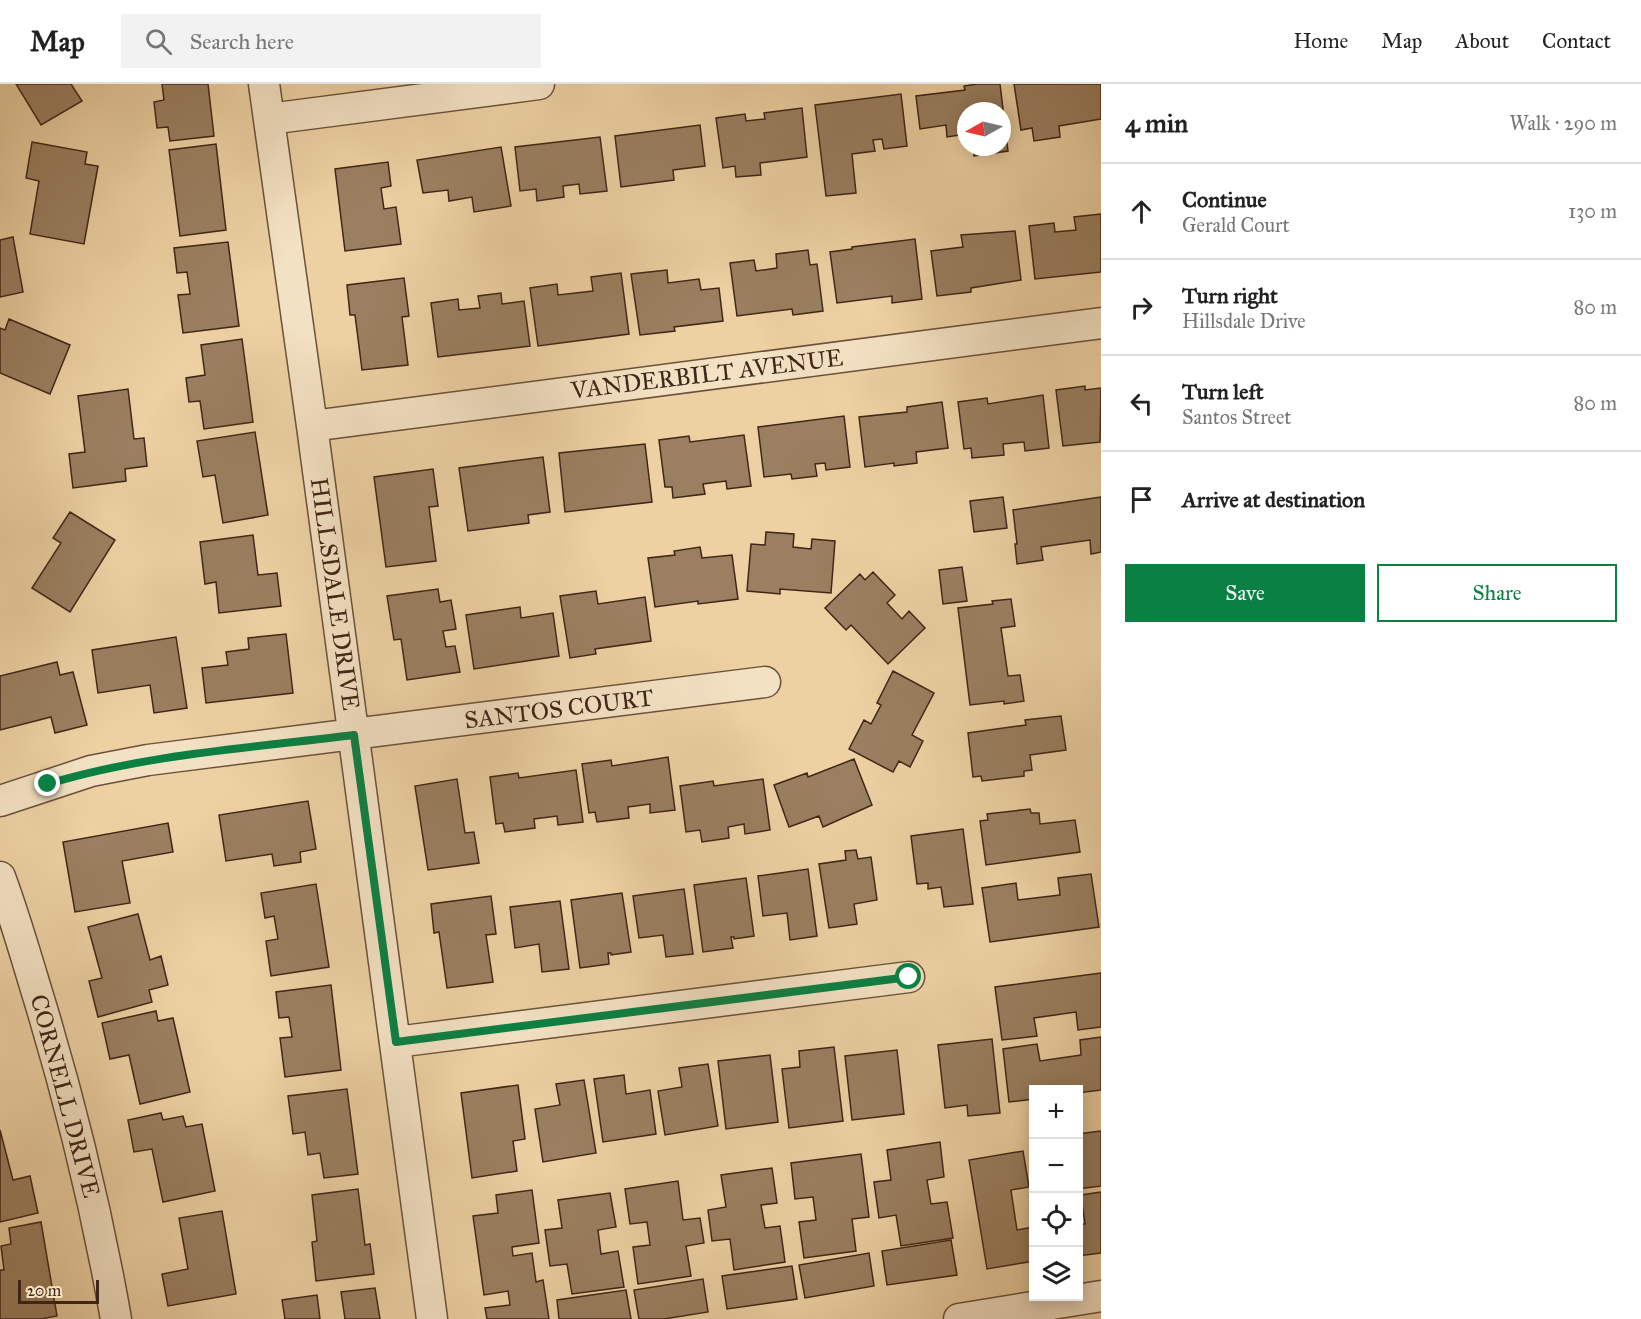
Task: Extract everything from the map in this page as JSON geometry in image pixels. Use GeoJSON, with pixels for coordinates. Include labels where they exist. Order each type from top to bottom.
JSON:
{"type":"FeatureCollection","features":[{"type":"Feature","properties":{"kind":"street","name":"HILLSDALE DRIVE"},"geometry":{"type":"LineString","coordinates":[[264,84],[432,1319]]}},
{"type":"Feature","properties":{"kind":"street"},"geometry":{"type":"LineString","coordinates":[[269,119],[538,84]]}},
{"type":"Feature","properties":{"kind":"street","name":"VANDERBILT AVENUE"},"geometry":{"type":"LineString","coordinates":[[312,426],[1101,323]]}},
{"type":"Feature","properties":{"kind":"street","name":"SANTOS COURT"},"geometry":{"type":"LineString","coordinates":[[0,801],[70,777],[116,766],[765,682]]}},
{"type":"Feature","properties":{"kind":"street","name":"CORNELL DRIVE"},"geometry":{"type":"LineString","coordinates":[[0,877],[57,1057],[80,1141],[101,1234],[116,1319]]}},
{"type":"Feature","properties":{"kind":"street"},"geometry":{"type":"LineString","coordinates":[[396,1042],[909,977]]}},
{"type":"Feature","properties":{"kind":"street"},"geometry":{"type":"LineString","coordinates":[[959,1319],[1101,1296]]}},
{"type":"Feature","properties":{"kind":"building"},"geometry":{"type":"Polygon","coordinates":[[[16,84],[71,84],[82,101],[41,125],[16,84]]]}},
{"type":"Feature","properties":{"kind":"building"},"geometry":{"type":"Polygon","coordinates":[[[162,84],[208,84],[214,136],[170,141],[168,127],[157,128],[154,102],[164,100],[162,84]]]}},
{"type":"Feature","properties":{"kind":"building"},"geometry":{"type":"Polygon","coordinates":[[[1000,84],[1002,102],[957,102],[957,135],[947,137],[946,125],[920,129],[916,96],[965,90],[964,86],[1000,84]]]}},
{"type":"Feature","properties":{"kind":"building"},"geometry":{"type":"Polygon","coordinates":[[[1014,84],[1101,84],[1101,119],[1059,126],[1060,137],[1034,141],[1032,128],[1021,130],[1014,84]]]}},
{"type":"Feature","properties":{"kind":"building"},"geometry":{"type":"Polygon","coordinates":[[[901,94],[907,146],[884,149],[882,139],[873,140],[875,151],[852,154],[856,193],[826,196],[815,105],[901,94]]]}},
{"type":"Feature","properties":{"kind":"building"},"geometry":{"type":"Polygon","coordinates":[[[802,108],[807,157],[760,163],[761,175],[736,177],[735,166],[723,168],[716,118],[745,114],[746,121],[765,119],[764,113],[802,108]]]}},
{"type":"Feature","properties":{"kind":"building"},"geometry":{"type":"Polygon","coordinates":[[[700,125],[705,166],[673,170],[674,180],[621,187],[615,136],[700,125]]]}},
{"type":"Feature","properties":{"kind":"building"},"geometry":{"type":"Polygon","coordinates":[[[600,137],[607,191],[580,194],[579,184],[563,186],[564,197],[537,201],[536,189],[520,191],[515,147],[600,137]]]}},
{"type":"Feature","properties":{"kind":"building"},"geometry":{"type":"Polygon","coordinates":[[[32,142],[87,152],[85,164],[98,166],[84,244],[30,234],[39,181],[26,178],[32,142]]]}},
{"type":"Feature","properties":{"kind":"building"},"geometry":{"type":"Polygon","coordinates":[[[216,144],[226,230],[180,236],[169,150],[216,144]]]}},
{"type":"Feature","properties":{"kind":"building"},"geometry":{"type":"Polygon","coordinates":[[[501,147],[511,206],[474,212],[472,197],[449,201],[448,190],[423,193],[417,160],[501,147]]]}},
{"type":"Feature","properties":{"kind":"building"},"geometry":{"type":"Polygon","coordinates":[[[388,162],[391,186],[381,188],[384,209],[396,207],[401,244],[345,251],[335,169],[388,162]]]}},
{"type":"Feature","properties":{"kind":"building"},"geometry":{"type":"Polygon","coordinates":[[[1101,214],[1101,272],[1035,279],[1029,226],[1054,223],[1055,232],[1076,230],[1074,217],[1101,214]]]}},
{"type":"Feature","properties":{"kind":"building"},"geometry":{"type":"Polygon","coordinates":[[[1015,231],[1021,280],[971,288],[971,292],[937,296],[931,251],[963,247],[961,235],[1015,231]]]}},
{"type":"Feature","properties":{"kind":"building"},"geometry":{"type":"Polygon","coordinates":[[[13,237],[23,292],[0,297],[0,240],[13,237]]]}},
{"type":"Feature","properties":{"kind":"building"},"geometry":{"type":"Polygon","coordinates":[[[915,239],[922,299],[892,303],[892,296],[837,303],[830,252],[915,239]]]}},
{"type":"Feature","properties":{"kind":"building"},"geometry":{"type":"Polygon","coordinates":[[[228,242],[239,326],[183,333],[178,295],[190,294],[187,272],[177,273],[174,248],[228,242]]]}},
{"type":"Feature","properties":{"kind":"building"},"geometry":{"type":"Polygon","coordinates":[[[808,250],[810,265],[817,264],[823,311],[793,315],[792,309],[737,316],[730,263],[754,260],[756,271],[777,268],[776,254],[808,250]]]}},
{"type":"Feature","properties":{"kind":"building"},"geometry":{"type":"Polygon","coordinates":[[[667,270],[668,283],[699,279],[701,290],[719,288],[723,321],[674,327],[675,331],[640,335],[631,274],[667,270]]]}},
{"type":"Feature","properties":{"kind":"building"},"geometry":{"type":"Polygon","coordinates":[[[621,273],[629,334],[538,346],[530,288],[557,284],[558,295],[593,291],[591,277],[621,273]]]}},
{"type":"Feature","properties":{"kind":"building"},"geometry":{"type":"Polygon","coordinates":[[[404,278],[409,316],[402,317],[408,365],[362,370],[355,315],[350,315],[347,285],[404,278]]]}},
{"type":"Feature","properties":{"kind":"building"},"geometry":{"type":"Polygon","coordinates":[[[501,293],[502,304],[524,301],[530,346],[438,357],[431,303],[458,299],[459,310],[480,308],[478,296],[501,293]]]}},
{"type":"Feature","properties":{"kind":"building"},"geometry":{"type":"Polygon","coordinates":[[[9,319],[70,345],[50,394],[0,373],[0,328],[5,330],[9,319]]]}},
{"type":"Feature","properties":{"kind":"building"},"geometry":{"type":"Polygon","coordinates":[[[242,339],[253,422],[204,429],[200,401],[189,402],[186,378],[205,375],[201,345],[242,339]]]}},
{"type":"Feature","properties":{"kind":"building"},"geometry":{"type":"Polygon","coordinates":[[[1085,386],[1085,390],[1101,388],[1100,442],[1063,446],[1056,390],[1085,386]]]}},
{"type":"Feature","properties":{"kind":"building"},"geometry":{"type":"Polygon","coordinates":[[[128,389],[134,439],[144,438],[147,466],[125,469],[126,481],[73,488],[69,454],[85,452],[78,396],[128,389]]]}},
{"type":"Feature","properties":{"kind":"building"},"geometry":{"type":"Polygon","coordinates":[[[1043,395],[1049,448],[1025,451],[1024,442],[1003,444],[1004,455],[972,458],[971,448],[964,449],[958,402],[987,398],[988,404],[1043,395]]]}},
{"type":"Feature","properties":{"kind":"building"},"geometry":{"type":"Polygon","coordinates":[[[942,402],[948,448],[916,452],[917,463],[865,467],[859,417],[907,412],[907,407],[942,402]]]}},
{"type":"Feature","properties":{"kind":"building"},"geometry":{"type":"Polygon","coordinates":[[[844,416],[850,467],[826,470],[825,463],[815,464],[817,476],[792,479],[791,474],[764,477],[758,427],[844,416]]]}},
{"type":"Feature","properties":{"kind":"building"},"geometry":{"type":"Polygon","coordinates":[[[255,432],[268,515],[223,523],[215,475],[203,477],[197,441],[255,432]]]}},
{"type":"Feature","properties":{"kind":"building"},"geometry":{"type":"Polygon","coordinates":[[[744,435],[751,486],[727,489],[726,481],[703,484],[705,494],[673,498],[672,487],[665,487],[659,440],[689,436],[690,442],[744,435]]]}},
{"type":"Feature","properties":{"kind":"building"},"geometry":{"type":"Polygon","coordinates":[[[645,444],[652,502],[565,512],[559,453],[645,444]]]}},
{"type":"Feature","properties":{"kind":"building"},"geometry":{"type":"Polygon","coordinates":[[[543,457],[550,512],[528,515],[529,523],[468,531],[459,468],[543,457]]]}},
{"type":"Feature","properties":{"kind":"building"},"geometry":{"type":"Polygon","coordinates":[[[433,469],[438,506],[429,507],[436,561],[386,567],[374,477],[433,469]]]}},
{"type":"Feature","properties":{"kind":"building"},"geometry":{"type":"Polygon","coordinates":[[[1003,497],[1007,528],[974,532],[970,501],[1003,497]]]}},
{"type":"Feature","properties":{"kind":"building"},"geometry":{"type":"Polygon","coordinates":[[[1101,497],[1101,552],[1091,554],[1090,540],[1041,547],[1043,560],[1017,564],[1013,510],[1101,497]]]}},
{"type":"Feature","properties":{"kind":"building"},"geometry":{"type":"Polygon","coordinates":[[[70,512],[115,540],[70,612],[32,588],[61,543],[53,538],[70,512]]]}},
{"type":"Feature","properties":{"kind":"building"},"geometry":{"type":"Polygon","coordinates":[[[766,532],[794,534],[793,547],[811,549],[812,539],[835,541],[831,593],[780,589],[780,594],[747,591],[751,544],[765,545],[766,532]]]}},
{"type":"Feature","properties":{"kind":"building"},"geometry":{"type":"Polygon","coordinates":[[[253,535],[258,575],[277,573],[281,606],[219,613],[216,582],[205,584],[200,542],[253,535]]]}},
{"type":"Feature","properties":{"kind":"building"},"geometry":{"type":"Polygon","coordinates":[[[700,547],[702,558],[732,555],[738,599],[698,604],[698,601],[655,607],[648,558],[675,555],[674,551],[700,547]]]}},
{"type":"Feature","properties":{"kind":"building"},"geometry":{"type":"Polygon","coordinates":[[[962,567],[967,601],[943,604],[939,570],[962,567]]]}},
{"type":"Feature","properties":{"kind":"building"},"geometry":{"type":"Polygon","coordinates":[[[873,572],[895,595],[887,603],[902,619],[909,611],[925,628],[888,664],[851,625],[846,630],[825,608],[860,574],[865,580],[873,572]]]}},
{"type":"Feature","properties":{"kind":"building"},"geometry":{"type":"Polygon","coordinates":[[[438,589],[440,602],[451,600],[456,629],[443,631],[446,647],[455,646],[460,672],[407,680],[401,639],[394,640],[387,596],[438,589]]]}},
{"type":"Feature","properties":{"kind":"building"},"geometry":{"type":"Polygon","coordinates":[[[596,591],[598,604],[645,597],[651,641],[595,649],[596,654],[570,658],[560,596],[596,591]]]}},
{"type":"Feature","properties":{"kind":"building"},"geometry":{"type":"Polygon","coordinates":[[[1011,599],[1015,626],[1001,628],[1008,676],[1020,675],[1024,701],[970,705],[958,608],[993,604],[992,601],[1011,599]]]}},
{"type":"Feature","properties":{"kind":"building"},"geometry":{"type":"Polygon","coordinates":[[[520,607],[521,618],[553,613],[559,656],[474,669],[466,615],[520,607]]]}},
{"type":"Feature","properties":{"kind":"building"},"geometry":{"type":"Polygon","coordinates":[[[286,634],[293,693],[206,703],[202,668],[228,665],[226,652],[249,649],[248,638],[286,634]]]}},
{"type":"Feature","properties":{"kind":"building"},"geometry":{"type":"Polygon","coordinates":[[[176,637],[187,708],[154,713],[150,685],[98,693],[92,650],[176,637]]]}},
{"type":"Feature","properties":{"kind":"building"},"geometry":{"type":"Polygon","coordinates":[[[57,662],[60,675],[73,672],[87,725],[55,733],[51,717],[0,730],[0,676],[57,662]]]}},
{"type":"Feature","properties":{"kind":"building"},"geometry":{"type":"Polygon","coordinates":[[[893,671],[934,693],[912,735],[923,741],[910,767],[899,761],[893,772],[849,749],[864,720],[871,724],[881,705],[877,703],[893,671]]]}},
{"type":"Feature","properties":{"kind":"building"},"geometry":{"type":"Polygon","coordinates":[[[1061,716],[1066,750],[1030,755],[1032,770],[1024,771],[1024,776],[982,781],[981,776],[973,777],[968,733],[1026,725],[1025,720],[1061,716]]]}},
{"type":"Feature","properties":{"kind":"building"},"geometry":{"type":"Polygon","coordinates":[[[668,757],[675,810],[650,813],[650,804],[628,807],[629,818],[597,822],[595,812],[589,813],[582,764],[611,760],[612,766],[668,757]]]}},
{"type":"Feature","properties":{"kind":"building"},"geometry":{"type":"Polygon","coordinates":[[[854,759],[872,805],[823,827],[819,816],[789,827],[774,785],[807,773],[808,777],[854,759]]]}},
{"type":"Feature","properties":{"kind":"building"},"geometry":{"type":"Polygon","coordinates":[[[576,770],[583,822],[558,825],[557,816],[534,819],[535,828],[505,832],[503,823],[496,824],[490,777],[518,773],[519,778],[576,770]]]}},
{"type":"Feature","properties":{"kind":"building"},"geometry":{"type":"Polygon","coordinates":[[[457,779],[465,833],[474,832],[479,863],[428,870],[415,786],[457,779]]]}},
{"type":"Feature","properties":{"kind":"building"},"geometry":{"type":"Polygon","coordinates":[[[763,779],[770,830],[745,834],[744,824],[728,827],[729,838],[702,842],[700,830],[686,832],[680,786],[713,781],[714,786],[763,779]]]}},
{"type":"Feature","properties":{"kind":"building"},"geometry":{"type":"Polygon","coordinates":[[[308,801],[316,849],[300,852],[301,862],[274,866],[272,854],[226,861],[219,815],[308,801]]]}},
{"type":"Feature","properties":{"kind":"building"},"geometry":{"type":"Polygon","coordinates":[[[1030,809],[1031,813],[1039,813],[1040,824],[1075,820],[1080,852],[986,865],[980,821],[988,820],[987,814],[1030,809]]]}},
{"type":"Feature","properties":{"kind":"building"},"geometry":{"type":"Polygon","coordinates":[[[168,823],[173,852],[122,861],[130,903],[75,912],[63,842],[168,823]]]}},
{"type":"Feature","properties":{"kind":"building"},"geometry":{"type":"Polygon","coordinates":[[[963,829],[973,904],[944,907],[941,887],[928,889],[928,883],[917,884],[911,836],[963,829]]]}},
{"type":"Feature","properties":{"kind":"building"},"geometry":{"type":"Polygon","coordinates":[[[856,850],[858,859],[871,857],[877,900],[854,904],[857,924],[829,928],[819,864],[846,860],[845,851],[856,850]]]}},
{"type":"Feature","properties":{"kind":"building"},"geometry":{"type":"Polygon","coordinates":[[[808,869],[817,936],[790,940],[787,913],[763,916],[758,876],[808,869]]]}},
{"type":"Feature","properties":{"kind":"building"},"geometry":{"type":"Polygon","coordinates":[[[1091,874],[1099,927],[990,942],[982,888],[1016,883],[1018,900],[1060,895],[1058,878],[1091,874]]]}},
{"type":"Feature","properties":{"kind":"building"},"geometry":{"type":"Polygon","coordinates":[[[746,878],[754,936],[734,939],[731,937],[733,948],[703,952],[694,885],[746,878]]]}},
{"type":"Feature","properties":{"kind":"building"},"geometry":{"type":"Polygon","coordinates":[[[316,884],[329,967],[271,976],[266,941],[278,939],[274,916],[265,918],[261,893],[316,884]]]}},
{"type":"Feature","properties":{"kind":"building"},"geometry":{"type":"Polygon","coordinates":[[[684,889],[693,954],[666,957],[663,935],[639,938],[633,896],[684,889]]]}},
{"type":"Feature","properties":{"kind":"building"},"geometry":{"type":"Polygon","coordinates":[[[622,893],[631,952],[611,955],[608,953],[609,964],[580,968],[571,900],[622,893]]]}},
{"type":"Feature","properties":{"kind":"building"},"geometry":{"type":"Polygon","coordinates":[[[491,896],[496,934],[486,935],[493,982],[447,988],[439,932],[434,933],[431,904],[491,896]]]}},
{"type":"Feature","properties":{"kind":"building"},"geometry":{"type":"Polygon","coordinates":[[[560,901],[569,969],[542,972],[539,944],[515,948],[510,907],[560,901]]]}},
{"type":"Feature","properties":{"kind":"building"},"geometry":{"type":"Polygon","coordinates":[[[138,914],[150,960],[161,956],[168,985],[149,990],[152,1002],[98,1017],[89,981],[102,978],[88,927],[138,914]]]}},
{"type":"Feature","properties":{"kind":"building"},"geometry":{"type":"Polygon","coordinates":[[[1101,973],[1101,1027],[1078,1030],[1076,1012],[1034,1018],[1037,1036],[1002,1040],[995,987],[1101,973]]]}},
{"type":"Feature","properties":{"kind":"building"},"geometry":{"type":"Polygon","coordinates":[[[331,985],[341,1070],[285,1077],[280,1038],[292,1037],[289,1017],[279,1018],[276,992],[331,985]]]}},
{"type":"Feature","properties":{"kind":"building"},"geometry":{"type":"Polygon","coordinates":[[[156,1011],[158,1021],[173,1018],[190,1092],[140,1104],[129,1055],[110,1059],[102,1023],[156,1011]]]}},
{"type":"Feature","properties":{"kind":"building"},"geometry":{"type":"Polygon","coordinates":[[[1101,1037],[1101,1090],[1083,1092],[1083,1085],[1029,1085],[1029,1100],[1009,1102],[1003,1049],[1037,1044],[1040,1061],[1081,1055],[1080,1040],[1101,1037]]]}},
{"type":"Feature","properties":{"kind":"building"},"geometry":{"type":"Polygon","coordinates":[[[992,1039],[1000,1113],[968,1116],[967,1105],[945,1108],[938,1045],[992,1039]]]}},
{"type":"Feature","properties":{"kind":"building"},"geometry":{"type":"Polygon","coordinates":[[[834,1047],[843,1121],[789,1128],[782,1069],[800,1067],[799,1051],[834,1047]]]}},
{"type":"Feature","properties":{"kind":"building"},"geometry":{"type":"Polygon","coordinates":[[[897,1050],[904,1114],[852,1120],[845,1056],[897,1050]]]}},
{"type":"Feature","properties":{"kind":"building"},"geometry":{"type":"Polygon","coordinates":[[[770,1055],[778,1122],[726,1129],[718,1061],[770,1055]]]}},
{"type":"Feature","properties":{"kind":"building"},"geometry":{"type":"Polygon","coordinates":[[[708,1064],[718,1126],[665,1135],[658,1091],[682,1087],[679,1068],[708,1064]]]}},
{"type":"Feature","properties":{"kind":"building"},"geometry":{"type":"Polygon","coordinates":[[[624,1075],[626,1094],[650,1090],[656,1134],[603,1142],[594,1079],[624,1075]]]}},
{"type":"Feature","properties":{"kind":"building"},"geometry":{"type":"Polygon","coordinates":[[[584,1080],[596,1153],[543,1162],[535,1109],[560,1105],[556,1084],[584,1080]]]}},
{"type":"Feature","properties":{"kind":"building"},"geometry":{"type":"Polygon","coordinates":[[[518,1085],[525,1139],[513,1141],[517,1171],[472,1178],[461,1093],[518,1085]]]}},
{"type":"Feature","properties":{"kind":"building"},"geometry":{"type":"Polygon","coordinates":[[[347,1089],[358,1174],[324,1178],[320,1153],[308,1155],[305,1132],[293,1134],[288,1096],[347,1089]]]}},
{"type":"Feature","properties":{"kind":"building"},"geometry":{"type":"Polygon","coordinates":[[[161,1113],[163,1120],[183,1116],[186,1127],[202,1124],[215,1191],[163,1202],[152,1149],[134,1152],[128,1120],[161,1113]]]}},
{"type":"Feature","properties":{"kind":"building"},"geometry":{"type":"Polygon","coordinates":[[[0,1130],[13,1180],[30,1176],[38,1213],[0,1222],[0,1130]]]}},
{"type":"Feature","properties":{"kind":"building"},"geometry":{"type":"Polygon","coordinates":[[[1101,1131],[1101,1186],[1083,1188],[1083,1133],[1101,1131]]]}},
{"type":"Feature","properties":{"kind":"building"},"geometry":{"type":"Polygon","coordinates":[[[940,1142],[944,1177],[927,1180],[931,1204],[947,1202],[953,1238],[901,1246],[896,1215],[879,1218],[874,1182],[891,1180],[887,1150],[940,1142]]]}},
{"type":"Feature","properties":{"kind":"building"},"geometry":{"type":"Polygon","coordinates":[[[1023,1151],[1029,1187],[1011,1190],[1017,1230],[1029,1228],[1029,1262],[987,1269],[969,1160],[1023,1151]]]}},
{"type":"Feature","properties":{"kind":"building"},"geometry":{"type":"Polygon","coordinates":[[[861,1154],[869,1217],[852,1219],[856,1251],[804,1258],[799,1222],[816,1220],[813,1197],[795,1199],[791,1163],[861,1154]]]}},
{"type":"Feature","properties":{"kind":"building"},"geometry":{"type":"Polygon","coordinates":[[[772,1168],[777,1203],[761,1205],[765,1228],[780,1226],[785,1262],[734,1270],[730,1239],[712,1241],[708,1210],[726,1207],[721,1175],[772,1168]]]}},
{"type":"Feature","properties":{"kind":"building"},"geometry":{"type":"Polygon","coordinates":[[[678,1181],[683,1220],[700,1218],[704,1243],[686,1246],[691,1276],[638,1284],[633,1247],[650,1245],[647,1222],[630,1224],[625,1189],[678,1181]]]}},
{"type":"Feature","properties":{"kind":"building"},"geometry":{"type":"Polygon","coordinates":[[[358,1189],[365,1245],[370,1244],[374,1274],[316,1281],[312,1242],[317,1241],[312,1195],[358,1189]]]}},
{"type":"Feature","properties":{"kind":"building"},"geometry":{"type":"Polygon","coordinates":[[[532,1190],[539,1243],[512,1247],[513,1256],[532,1253],[536,1282],[543,1280],[549,1319],[487,1319],[485,1308],[510,1305],[508,1291],[484,1295],[473,1216],[498,1213],[496,1195],[532,1190]]]}},
{"type":"Feature","properties":{"kind":"building"},"geometry":{"type":"Polygon","coordinates":[[[1101,1192],[1101,1253],[1083,1255],[1083,1224],[1085,1224],[1083,1195],[1101,1192]]]}},
{"type":"Feature","properties":{"kind":"building"},"geometry":{"type":"Polygon","coordinates":[[[610,1193],[616,1227],[598,1230],[601,1254],[618,1251],[624,1287],[572,1294],[567,1264],[550,1266],[545,1230],[562,1228],[558,1200],[610,1193]]]}},
{"type":"Feature","properties":{"kind":"building"},"geometry":{"type":"Polygon","coordinates":[[[222,1211],[236,1294],[168,1306],[162,1274],[188,1269],[179,1218],[222,1211]]]}},
{"type":"Feature","properties":{"kind":"building"},"geometry":{"type":"Polygon","coordinates":[[[41,1222],[57,1316],[41,1319],[0,1319],[0,1270],[4,1270],[1,1246],[11,1244],[9,1228],[41,1222]]]}},
{"type":"Feature","properties":{"kind":"building"},"geometry":{"type":"Polygon","coordinates":[[[951,1240],[957,1275],[887,1285],[882,1251],[951,1240]]]}},
{"type":"Feature","properties":{"kind":"building"},"geometry":{"type":"Polygon","coordinates":[[[869,1253],[874,1286],[805,1298],[799,1265],[869,1253]]]}},
{"type":"Feature","properties":{"kind":"building"},"geometry":{"type":"Polygon","coordinates":[[[792,1266],[797,1299],[727,1309],[722,1276],[792,1266]]]}},
{"type":"Feature","properties":{"kind":"building"},"geometry":{"type":"Polygon","coordinates":[[[703,1279],[708,1312],[664,1319],[639,1319],[634,1290],[703,1279]]]}},
{"type":"Feature","properties":{"kind":"building"},"geometry":{"type":"Polygon","coordinates":[[[375,1288],[380,1319],[345,1319],[341,1292],[375,1288]]]}},
{"type":"Feature","properties":{"kind":"building"},"geometry":{"type":"Polygon","coordinates":[[[626,1290],[631,1319],[559,1319],[557,1300],[626,1290]]]}},
{"type":"Feature","properties":{"kind":"building"},"geometry":{"type":"Polygon","coordinates":[[[317,1295],[320,1319],[285,1319],[282,1300],[317,1295]]]}},
{"type":"Feature","properties":{"kind":"route"},"geometry":{"type":"LineString","coordinates":[[48,784],[91,771],[148,760],[354,735],[396,1042],[909,977]]}}]}
